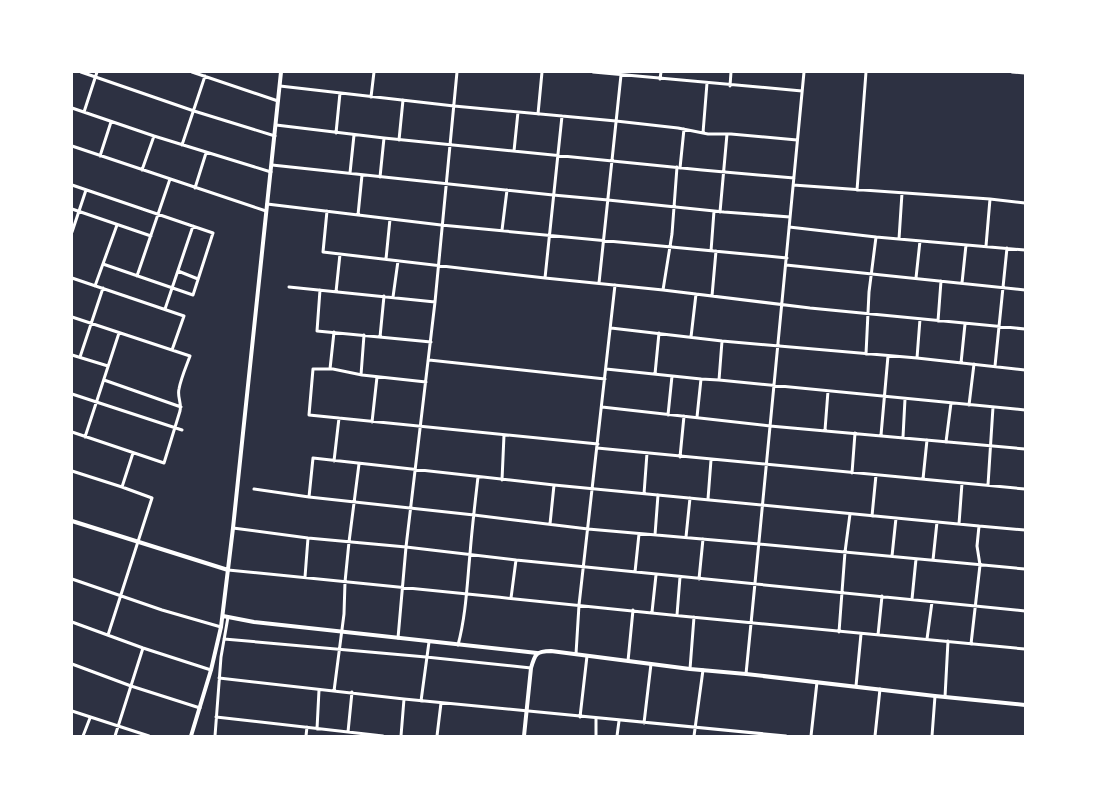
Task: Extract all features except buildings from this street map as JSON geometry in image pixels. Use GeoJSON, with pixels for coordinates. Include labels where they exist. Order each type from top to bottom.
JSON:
{"type":"FeatureCollection","features":[{"type":"Feature","properties":{"kind":"street"},"geometry":{"type":"LineString","coordinates":[[81,72],[194,111],[275,136]]}},
{"type":"Feature","properties":{"kind":"street"},"geometry":{"type":"LineString","coordinates":[[84,112],[97,72]]}},
{"type":"Feature","properties":{"kind":"street"},"geometry":{"type":"LineString","coordinates":[[192,72],[278,102]]}},
{"type":"Feature","properties":{"kind":"street"},"geometry":{"type":"LineString","coordinates":[[191,736],[211,670],[223,616],[281,72]]}},
{"type":"Feature","properties":{"kind":"street"},"geometry":{"type":"LineString","coordinates":[[371,97],[374,72]]}},
{"type":"Feature","properties":{"kind":"street"},"geometry":{"type":"LineString","coordinates":[[398,638],[406,547],[429,360],[457,72]]}},
{"type":"Feature","properties":{"kind":"street"},"geometry":{"type":"LineString","coordinates":[[538,114],[542,72]]}},
{"type":"Feature","properties":{"kind":"street"},"geometry":{"type":"LineString","coordinates":[[593,72],[802,92]]}},
{"type":"Feature","properties":{"kind":"street"},"geometry":{"type":"LineString","coordinates":[[660,79],[661,72]]}},
{"type":"Feature","properties":{"kind":"street"},"geometry":{"type":"LineString","coordinates":[[730,86],[731,72]]}},
{"type":"Feature","properties":{"kind":"street"},"geometry":{"type":"LineString","coordinates":[[746,674],[804,72]]}},
{"type":"Feature","properties":{"kind":"street"},"geometry":{"type":"LineString","coordinates":[[856,190],[866,72]]}},
{"type":"Feature","properties":{"kind":"street"},"geometry":{"type":"LineString","coordinates":[[1012,72],[1025,73]]}},
{"type":"Feature","properties":{"kind":"street"},"geometry":{"type":"LineString","coordinates":[[599,283],[622,75]]}},
{"type":"Feature","properties":{"kind":"street"},"geometry":{"type":"LineString","coordinates":[[182,145],[205,76]]}},
{"type":"Feature","properties":{"kind":"street"},"geometry":{"type":"LineString","coordinates":[[703,133],[708,84]]}},
{"type":"Feature","properties":{"kind":"street"},"geometry":{"type":"LineString","coordinates":[[280,86],[454,106],[616,121],[684,129],[703,133],[797,140]]}},
{"type":"Feature","properties":{"kind":"street"},"geometry":{"type":"LineString","coordinates":[[336,133],[340,94]]}},
{"type":"Feature","properties":{"kind":"street"},"geometry":{"type":"LineString","coordinates":[[399,140],[403,100]]}},
{"type":"Feature","properties":{"kind":"street"},"geometry":{"type":"LineString","coordinates":[[72,108],[206,153],[271,172]]}},
{"type":"Feature","properties":{"kind":"street"},"geometry":{"type":"LineString","coordinates":[[514,151],[518,112]]}},
{"type":"Feature","properties":{"kind":"street"},"geometry":{"type":"LineString","coordinates":[[545,278],[562,116]]}},
{"type":"Feature","properties":{"kind":"street"},"geometry":{"type":"LineString","coordinates":[[100,156],[111,122]]}},
{"type":"Feature","properties":{"kind":"street"},"geometry":{"type":"LineString","coordinates":[[276,125],[399,140],[794,178]]}},
{"type":"Feature","properties":{"kind":"street"},"geometry":{"type":"LineString","coordinates":[[663,290],[670,246],[673,207],[684,129]]}},
{"type":"Feature","properties":{"kind":"street"},"geometry":{"type":"LineString","coordinates":[[720,212],[727,134]]}},
{"type":"Feature","properties":{"kind":"street"},"geometry":{"type":"LineString","coordinates":[[350,173],[354,135]]}},
{"type":"Feature","properties":{"kind":"street"},"geometry":{"type":"LineString","coordinates":[[142,170],[154,136]]}},
{"type":"Feature","properties":{"kind":"street"},"geometry":{"type":"LineString","coordinates":[[380,177],[384,138]]}},
{"type":"Feature","properties":{"kind":"street"},"geometry":{"type":"LineString","coordinates":[[72,148],[266,211]]}},
{"type":"Feature","properties":{"kind":"street"},"geometry":{"type":"LineString","coordinates":[[195,188],[206,153]]}},
{"type":"Feature","properties":{"kind":"street"},"geometry":{"type":"LineString","coordinates":[[272,165],[720,212],[790,217]]}},
{"type":"Feature","properties":{"kind":"street"},"geometry":{"type":"LineString","coordinates":[[358,215],[362,175]]}},
{"type":"Feature","properties":{"kind":"street"},"geometry":{"type":"LineString","coordinates":[[137,276],[170,180]]}},
{"type":"Feature","properties":{"kind":"street"},"geometry":{"type":"LineString","coordinates":[[72,185],[212,232],[193,295],[103,264]]}},
{"type":"Feature","properties":{"kind":"street"},"geometry":{"type":"LineString","coordinates":[[793,186],[1025,202]]}},
{"type":"Feature","properties":{"kind":"street"},"geometry":{"type":"LineString","coordinates":[[72,232],[86,190]]}},
{"type":"Feature","properties":{"kind":"street"},"geometry":{"type":"LineString","coordinates":[[502,230],[507,190]]}},
{"type":"Feature","properties":{"kind":"street"},"geometry":{"type":"LineString","coordinates":[[899,239],[902,193]]}},
{"type":"Feature","properties":{"kind":"street"},"geometry":{"type":"LineString","coordinates":[[986,246],[990,199]]}},
{"type":"Feature","properties":{"kind":"street"},"geometry":{"type":"LineString","coordinates":[[267,204],[441,225],[786,258]]}},
{"type":"Feature","properties":{"kind":"street"},"geometry":{"type":"LineString","coordinates":[[72,209],[151,236]]}},
{"type":"Feature","properties":{"kind":"street"},"geometry":{"type":"LineString","coordinates":[[327,211],[323,252],[869,314],[1025,329]]}},
{"type":"Feature","properties":{"kind":"street"},"geometry":{"type":"LineString","coordinates":[[711,251],[714,211]]}},
{"type":"Feature","properties":{"kind":"street"},"geometry":{"type":"LineString","coordinates":[[386,259],[390,219]]}},
{"type":"Feature","properties":{"kind":"street"},"geometry":{"type":"LineString","coordinates":[[95,286],[117,225]]}},
{"type":"Feature","properties":{"kind":"street"},"geometry":{"type":"LineString","coordinates":[[165,309],[193,226]]}},
{"type":"Feature","properties":{"kind":"street"},"geometry":{"type":"LineString","coordinates":[[789,227],[876,237],[1025,250]]}},
{"type":"Feature","properties":{"kind":"street"},"geometry":{"type":"LineString","coordinates":[[866,354],[871,273],[876,237]]}},
{"type":"Feature","properties":{"kind":"street"},"geometry":{"type":"LineString","coordinates":[[916,278],[920,241]]}},
{"type":"Feature","properties":{"kind":"street"},"geometry":{"type":"LineString","coordinates":[[962,283],[966,245]]}},
{"type":"Feature","properties":{"kind":"street"},"geometry":{"type":"LineString","coordinates":[[995,366],[1007,248]]}},
{"type":"Feature","properties":{"kind":"street"},"geometry":{"type":"LineString","coordinates":[[712,296],[716,251]]}},
{"type":"Feature","properties":{"kind":"street"},"geometry":{"type":"LineString","coordinates":[[336,292],[340,254]]}},
{"type":"Feature","properties":{"kind":"street"},"geometry":{"type":"LineString","coordinates":[[393,297],[398,261]]}},
{"type":"Feature","properties":{"kind":"street"},"geometry":{"type":"LineString","coordinates":[[786,265],[1025,290]]}},
{"type":"Feature","properties":{"kind":"street"},"geometry":{"type":"LineString","coordinates":[[178,271],[198,279]]}},
{"type":"Feature","properties":{"kind":"street"},"geometry":{"type":"LineString","coordinates":[[72,278],[184,316],[172,350]]}},
{"type":"Feature","properties":{"kind":"street"},"geometry":{"type":"LineString","coordinates":[[938,320],[941,281]]}},
{"type":"Feature","properties":{"kind":"street"},"geometry":{"type":"LineString","coordinates":[[576,654],[579,605],[615,285]]}},
{"type":"Feature","properties":{"kind":"street"},"geometry":{"type":"LineString","coordinates":[[290,287],[435,302]]}},
{"type":"Feature","properties":{"kind":"street"},"geometry":{"type":"LineString","coordinates":[[80,357],[103,288]]}},
{"type":"Feature","properties":{"kind":"street"},"geometry":{"type":"LineString","coordinates":[[320,290],[317,330],[430,342]]}},
{"type":"Feature","properties":{"kind":"street"},"geometry":{"type":"LineString","coordinates":[[691,337],[696,294]]}},
{"type":"Feature","properties":{"kind":"street"},"geometry":{"type":"LineString","coordinates":[[380,337],[384,296]]}},
{"type":"Feature","properties":{"kind":"street"},"geometry":{"type":"LineString","coordinates":[[72,317],[190,356],[179,389],[178,396],[181,407],[164,463],[72,432]]}},
{"type":"Feature","properties":{"kind":"street"},"geometry":{"type":"LineString","coordinates":[[917,358],[920,319]]}},
{"type":"Feature","properties":{"kind":"street"},"geometry":{"type":"LineString","coordinates":[[961,363],[965,324]]}},
{"type":"Feature","properties":{"kind":"street"},"geometry":{"type":"LineString","coordinates":[[610,328],[722,341],[917,358],[1025,370]]}},
{"type":"Feature","properties":{"kind":"street"},"geometry":{"type":"LineString","coordinates":[[330,369],[334,332]]}},
{"type":"Feature","properties":{"kind":"street"},"geometry":{"type":"LineString","coordinates":[[85,436],[119,333]]}},
{"type":"Feature","properties":{"kind":"street"},"geometry":{"type":"LineString","coordinates":[[655,374],[659,333]]}},
{"type":"Feature","properties":{"kind":"street"},"geometry":{"type":"LineString","coordinates":[[361,375],[364,335]]}},
{"type":"Feature","properties":{"kind":"street"},"geometry":{"type":"LineString","coordinates":[[719,380],[722,341]]}},
{"type":"Feature","properties":{"kind":"street"},"geometry":{"type":"LineString","coordinates":[[72,355],[108,366]]}},
{"type":"Feature","properties":{"kind":"street"},"geometry":{"type":"LineString","coordinates":[[881,435],[888,356]]}},
{"type":"Feature","properties":{"kind":"street"},"geometry":{"type":"LineString","coordinates":[[429,360],[605,379]]}},
{"type":"Feature","properties":{"kind":"street"},"geometry":{"type":"LineString","coordinates":[[969,405],[974,364]]}},
{"type":"Feature","properties":{"kind":"street"},"geometry":{"type":"LineString","coordinates":[[606,368],[701,379],[1025,410]]}},
{"type":"Feature","properties":{"kind":"street"},"geometry":{"type":"LineString","coordinates":[[426,382],[361,375],[330,369],[313,369],[309,414],[372,422],[504,435],[680,457],[1025,489]]}},
{"type":"Feature","properties":{"kind":"street"},"geometry":{"type":"LineString","coordinates":[[668,415],[672,376]]}},
{"type":"Feature","properties":{"kind":"street"},"geometry":{"type":"LineString","coordinates":[[372,422],[377,377]]}},
{"type":"Feature","properties":{"kind":"street"},"geometry":{"type":"LineString","coordinates":[[697,417],[701,379]]}},
{"type":"Feature","properties":{"kind":"street"},"geometry":{"type":"LineString","coordinates":[[104,380],[181,407]]}},
{"type":"Feature","properties":{"kind":"street"},"geometry":{"type":"LineString","coordinates":[[825,430],[828,391]]}},
{"type":"Feature","properties":{"kind":"street"},"geometry":{"type":"LineString","coordinates":[[72,394],[182,430]]}},
{"type":"Feature","properties":{"kind":"street"},"geometry":{"type":"LineString","coordinates":[[903,437],[905,399]]}},
{"type":"Feature","properties":{"kind":"street"},"geometry":{"type":"LineString","coordinates":[[946,442],[951,403]]}},
{"type":"Feature","properties":{"kind":"street"},"geometry":{"type":"LineString","coordinates":[[602,407],[770,426],[1025,449]]}},
{"type":"Feature","properties":{"kind":"street"},"geometry":{"type":"LineString","coordinates":[[988,486],[993,407]]}},
{"type":"Feature","properties":{"kind":"street"},"geometry":{"type":"LineString","coordinates":[[680,457],[684,416]]}},
{"type":"Feature","properties":{"kind":"street"},"geometry":{"type":"LineString","coordinates":[[334,461],[338,418]]}},
{"type":"Feature","properties":{"kind":"street"},"geometry":{"type":"LineString","coordinates":[[852,473],[855,433]]}},
{"type":"Feature","properties":{"kind":"street"},"geometry":{"type":"LineString","coordinates":[[502,480],[504,435]]}},
{"type":"Feature","properties":{"kind":"street"},"geometry":{"type":"LineString","coordinates":[[924,479],[927,440]]}},
{"type":"Feature","properties":{"kind":"street"},"geometry":{"type":"LineString","coordinates":[[122,486],[133,453]]}},
{"type":"Feature","properties":{"kind":"street"},"geometry":{"type":"LineString","coordinates":[[644,494],[647,453]]}},
{"type":"Feature","properties":{"kind":"street"},"geometry":{"type":"LineString","coordinates":[[308,498],[313,458],[554,486],[1025,530]]}},
{"type":"Feature","properties":{"kind":"street"},"geometry":{"type":"LineString","coordinates":[[708,500],[711,460]]}},
{"type":"Feature","properties":{"kind":"street"},"geometry":{"type":"LineString","coordinates":[[334,691],[345,607],[345,582],[359,464]]}},
{"type":"Feature","properties":{"kind":"street"},"geometry":{"type":"LineString","coordinates":[[72,472],[122,486],[152,498],[108,635]]}},
{"type":"Feature","properties":{"kind":"street"},"geometry":{"type":"LineString","coordinates":[[872,516],[876,475]]}},
{"type":"Feature","properties":{"kind":"street"},"geometry":{"type":"LineString","coordinates":[[458,645],[462,630],[467,594],[478,477]]}},
{"type":"Feature","properties":{"kind":"street"},"geometry":{"type":"LineString","coordinates":[[959,524],[962,483]]}},
{"type":"Feature","properties":{"kind":"street"},"geometry":{"type":"LineString","coordinates":[[550,524],[554,486]]}},
{"type":"Feature","properties":{"kind":"street"},"geometry":{"type":"LineString","coordinates":[[254,489],[308,498],[474,515],[588,529],[1025,569]]}},
{"type":"Feature","properties":{"kind":"street"},"geometry":{"type":"LineString","coordinates":[[655,535],[658,496]]}},
{"type":"Feature","properties":{"kind":"street"},"geometry":{"type":"LineString","coordinates":[[686,537],[690,498]]}},
{"type":"Feature","properties":{"kind":"street"},"geometry":{"type":"LineString","coordinates":[[839,632],[841,592],[850,514]]}},
{"type":"Feature","properties":{"kind":"street"},"geometry":{"type":"LineString","coordinates":[[892,556],[896,518]]}},
{"type":"Feature","properties":{"kind":"street"},"geometry":{"type":"LineString","coordinates":[[72,521],[137,543],[228,570],[839,632],[1025,649]]}},
{"type":"Feature","properties":{"kind":"street"},"geometry":{"type":"LineString","coordinates":[[933,560],[938,522]]}},
{"type":"Feature","properties":{"kind":"street"},"geometry":{"type":"LineString","coordinates":[[970,644],[980,565],[977,546],[979,526]]}},
{"type":"Feature","properties":{"kind":"street"},"geometry":{"type":"LineString","coordinates":[[233,528],[308,538],[406,547],[656,575],[755,583],[1025,611]]}},
{"type":"Feature","properties":{"kind":"street"},"geometry":{"type":"LineString","coordinates":[[635,572],[639,534]]}},
{"type":"Feature","properties":{"kind":"street"},"geometry":{"type":"LineString","coordinates":[[305,577],[308,538]]}},
{"type":"Feature","properties":{"kind":"street"},"geometry":{"type":"LineString","coordinates":[[699,579],[703,539]]}},
{"type":"Feature","properties":{"kind":"street"},"geometry":{"type":"LineString","coordinates":[[912,599],[916,559]]}},
{"type":"Feature","properties":{"kind":"street"},"geometry":{"type":"LineString","coordinates":[[511,598],[516,560]]}},
{"type":"Feature","properties":{"kind":"street"},"geometry":{"type":"LineString","coordinates":[[652,612],[656,575]]}},
{"type":"Feature","properties":{"kind":"street"},"geometry":{"type":"LineString","coordinates":[[678,616],[680,577]]}},
{"type":"Feature","properties":{"kind":"street"},"geometry":{"type":"LineString","coordinates":[[72,579],[162,610],[221,627]]}},
{"type":"Feature","properties":{"kind":"street"},"geometry":{"type":"LineString","coordinates":[[878,635],[882,596]]}},
{"type":"Feature","properties":{"kind":"street"},"geometry":{"type":"LineString","coordinates":[[927,639],[932,602]]}},
{"type":"Feature","properties":{"kind":"street"},"geometry":{"type":"LineString","coordinates":[[628,661],[633,610]]}},
{"type":"Feature","properties":{"kind":"street"},"geometry":{"type":"LineString","coordinates":[[223,616],[254,622],[429,642],[537,653],[541,651],[551,651],[690,669],[1025,705]]}},
{"type":"Feature","properties":{"kind":"street"},"geometry":{"type":"LineString","coordinates":[[215,736],[224,639],[228,617]]}},
{"type":"Feature","properties":{"kind":"street"},"geometry":{"type":"LineString","coordinates":[[690,669],[694,617]]}},
{"type":"Feature","properties":{"kind":"street"},"geometry":{"type":"LineString","coordinates":[[72,622],[143,648],[211,670]]}},
{"type":"Feature","properties":{"kind":"street"},"geometry":{"type":"LineString","coordinates":[[856,686],[861,634]]}},
{"type":"Feature","properties":{"kind":"street"},"geometry":{"type":"LineString","coordinates":[[224,639],[531,668]]}},
{"type":"Feature","properties":{"kind":"street"},"geometry":{"type":"LineString","coordinates":[[945,697],[948,641]]}},
{"type":"Feature","properties":{"kind":"street"},"geometry":{"type":"LineString","coordinates":[[421,701],[429,642]]}},
{"type":"Feature","properties":{"kind":"street"},"geometry":{"type":"LineString","coordinates":[[115,736],[143,648]]}},
{"type":"Feature","properties":{"kind":"street"},"geometry":{"type":"LineString","coordinates":[[524,736],[531,668],[537,653]]}},
{"type":"Feature","properties":{"kind":"street"},"geometry":{"type":"LineString","coordinates":[[580,717],[587,656]]}},
{"type":"Feature","properties":{"kind":"street"},"geometry":{"type":"LineString","coordinates":[[72,664],[131,686],[200,708]]}},
{"type":"Feature","properties":{"kind":"street"},"geometry":{"type":"LineString","coordinates":[[644,723],[651,664]]}},
{"type":"Feature","properties":{"kind":"street"},"geometry":{"type":"LineString","coordinates":[[694,736],[703,670]]}},
{"type":"Feature","properties":{"kind":"street"},"geometry":{"type":"LineString","coordinates":[[220,678],[596,719],[695,726],[786,736]]}},
{"type":"Feature","properties":{"kind":"street"},"geometry":{"type":"LineString","coordinates":[[811,736],[817,682]]}},
{"type":"Feature","properties":{"kind":"street"},"geometry":{"type":"LineString","coordinates":[[875,736],[880,689]]}},
{"type":"Feature","properties":{"kind":"street"},"geometry":{"type":"LineString","coordinates":[[317,729],[319,690]]}},
{"type":"Feature","properties":{"kind":"street"},"geometry":{"type":"LineString","coordinates":[[348,732],[352,692]]}},
{"type":"Feature","properties":{"kind":"street"},"geometry":{"type":"LineString","coordinates":[[932,736],[935,696]]}},
{"type":"Feature","properties":{"kind":"street"},"geometry":{"type":"LineString","coordinates":[[401,736],[404,699]]}},
{"type":"Feature","properties":{"kind":"street"},"geometry":{"type":"LineString","coordinates":[[437,736],[441,703]]}},
{"type":"Feature","properties":{"kind":"street"},"geometry":{"type":"LineString","coordinates":[[72,711],[149,736]]}},
{"type":"Feature","properties":{"kind":"street"},"geometry":{"type":"LineString","coordinates":[[216,717],[382,736]]}},
{"type":"Feature","properties":{"kind":"street"},"geometry":{"type":"LineString","coordinates":[[83,736],[90,718]]}},
{"type":"Feature","properties":{"kind":"street"},"geometry":{"type":"LineString","coordinates":[[596,719],[596,736]]}},
{"type":"Feature","properties":{"kind":"street"},"geometry":{"type":"LineString","coordinates":[[617,736],[618,721]]}},
{"type":"Feature","properties":{"kind":"street"},"geometry":{"type":"LineString","coordinates":[[306,736],[307,727]]}}]}
